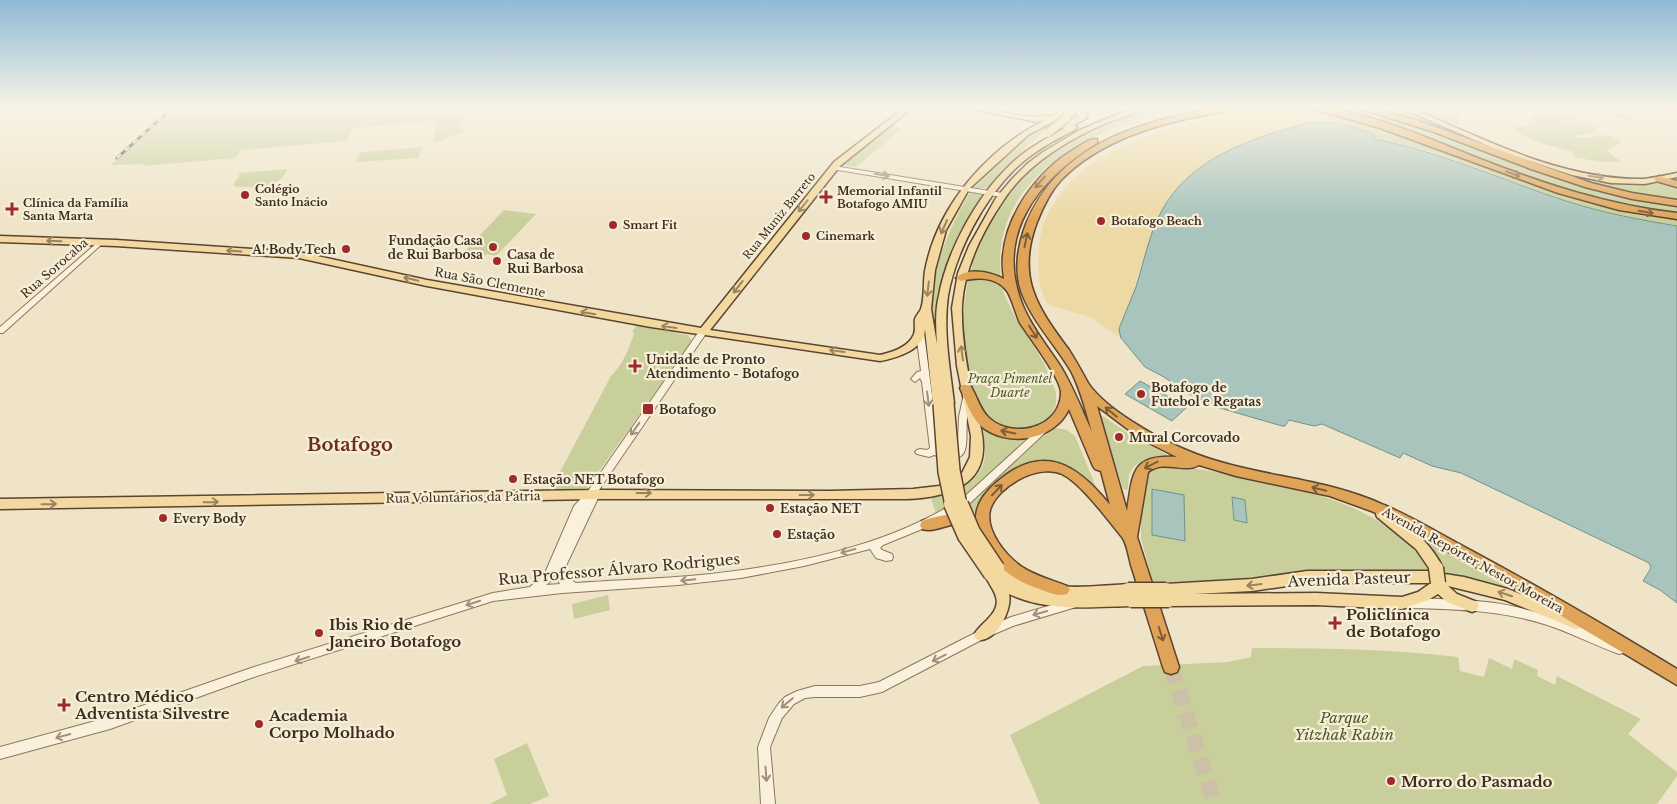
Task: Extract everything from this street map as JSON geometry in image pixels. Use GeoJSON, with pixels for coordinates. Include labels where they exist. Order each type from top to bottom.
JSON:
{"type":"FeatureCollection","features":[{"type":"Feature","properties":{"kind":"highway"},"geometry":{"type":"LineString","coordinates":[[1086,146],[1074,152],[1045,177],[1034,189],[1022,210],[1013,234],[1009,259],[1011,289],[1021,314],[1051,360],[1067,390],[1087,440],[1114,493]]}},
{"type":"Feature","properties":{"kind":"highway"},"geometry":{"type":"LineString","coordinates":[[1102,146],[1068,169],[1052,185],[1037,206],[1030,222],[1024,245],[1023,263],[1026,289],[1039,317],[1084,385],[1114,493],[1171,667]]}},
{"type":"Feature","properties":{"kind":"highway"},"geometry":{"type":"LineString","coordinates":[[1438,146],[1564,193],[1617,207],[1677,216]]}},
{"type":"Feature","properties":{"kind":"highway"},"geometry":{"type":"LineString","coordinates":[[1479,146],[1579,183],[1628,195],[1677,203]]}},
{"type":"Feature","properties":{"kind":"highway"},"geometry":{"type":"LineString","coordinates":[[1659,179],[1676,178]]}},
{"type":"Feature","properties":{"kind":"highway"},"geometry":{"type":"LineString","coordinates":[[961,280],[974,275],[992,277],[1011,289]]}},
{"type":"Feature","properties":{"kind":"highway","name":"Avenida Repórter Nestor Moreira"},"geometry":{"type":"LineString","coordinates":[[1084,385],[1104,406],[1139,432],[1171,449],[1216,466],[1333,492],[1366,503],[1400,518],[1509,577],[1615,639]]}},
{"type":"Feature","properties":{"kind":"highway"},"geometry":{"type":"LineString","coordinates":[[967,393],[980,416],[994,428],[1015,434],[1044,429],[1058,418],[1062,412],[1067,390]]}},
{"type":"Feature","properties":{"kind":"highway"},"geometry":{"type":"LineString","coordinates":[[1130,538],[1142,470],[1160,460],[1216,466]]}},
{"type":"Feature","properties":{"kind":"highway"},"geometry":{"type":"LineString","coordinates":[[967,500],[964,510],[967,514],[976,515],[998,489],[1021,471],[1043,466],[1058,468],[1084,483],[1130,538]]}},
{"type":"Feature","properties":{"kind":"highway"},"geometry":{"type":"LineString","coordinates":[[983,509],[983,522],[986,534]]}},
{"type":"Feature","properties":{"kind":"highway"},"geometry":{"type":"LineString","coordinates":[[927,525],[962,519],[976,525],[986,534],[999,555],[1017,572],[1032,580],[1062,590]]}},
{"type":"Feature","properties":{"kind":"highway","name":"Avenida Pasteur"},"geometry":{"type":"LineString","coordinates":[[1615,639],[1677,678]]}},
{"type":"Feature","properties":{"kind":"main road","name":"Rua Muniz Barreto"},"geometry":{"type":"LineString","coordinates":[[703,332],[834,168],[862,146]]}},
{"type":"Feature","properties":{"kind":"main road"},"geometry":{"type":"LineString","coordinates":[[944,403],[926,309],[930,270],[939,238],[949,216],[966,188],[1011,146]]}},
{"type":"Feature","properties":{"kind":"main road"},"geometry":{"type":"LineString","coordinates":[[981,635],[998,618],[1004,604],[1002,591],[994,573],[971,547],[952,511],[946,482],[943,298],[946,278],[966,233],[991,192],[1025,149],[1030,146]]}},
{"type":"Feature","properties":{"kind":"main road"},"geometry":{"type":"LineString","coordinates":[[1013,166],[1042,146]]}},
{"type":"Feature","properties":{"kind":"main road"},"geometry":{"type":"LineString","coordinates":[[942,328],[955,289],[961,280],[978,237],[1002,195],[1016,178],[1058,146]]}},
{"type":"Feature","properties":{"kind":"main road"},"geometry":{"type":"LineString","coordinates":[[1496,146],[1536,162],[1569,172],[1615,180],[1659,179]]}},
{"type":"Feature","properties":{"kind":"main road","name":"Rua São Clemente"},"geometry":{"type":"LineString","coordinates":[[0,238],[306,256],[518,300],[703,332],[885,358],[909,348],[920,333]]}},
{"type":"Feature","properties":{"kind":"main road","name":"Rua Voluntários da Pátria"},"geometry":{"type":"LineString","coordinates":[[0,504],[125,504],[593,494],[806,495],[927,493],[942,490],[959,482],[968,474],[976,460],[978,448],[976,430],[967,393],[959,330],[961,280]]}},
{"type":"Feature","properties":{"kind":"main road"},"geometry":{"type":"LineString","coordinates":[[920,333],[920,319],[926,309]]}},
{"type":"Feature","properties":{"kind":"main road"},"geometry":{"type":"LineString","coordinates":[[1366,503],[1414,540],[1430,557],[1437,579],[1450,597],[1472,606]]}},
{"type":"Feature","properties":{"kind":"main road","name":"Avenida Pasteur"},"geometry":{"type":"LineString","coordinates":[[994,573],[1042,590],[1130,595],[1402,603]]}},
{"type":"Feature","properties":{"kind":"main road","name":"Avenida Pasteur"},"geometry":{"type":"LineString","coordinates":[[994,573],[1015,590],[1029,596],[1045,599],[1087,601],[1130,595]]}},
{"type":"Feature","properties":{"kind":"main road","name":"Avenida Pasteur"},"geometry":{"type":"LineString","coordinates":[[1168,595],[1307,577],[1431,577],[1464,583],[1508,595],[1615,639]]}},
{"type":"Feature","properties":{"kind":"main road"},"geometry":{"type":"LineString","coordinates":[[1402,603],[1423,596],[1437,579]]}},
{"type":"Feature","properties":{"kind":"street"},"geometry":{"type":"LineString","coordinates":[[834,168],[1002,195]]}},
{"type":"Feature","properties":{"kind":"street","name":"Rua Sorocaba"},"geometry":{"type":"LineString","coordinates":[[0,331],[100,243]]}},
{"type":"Feature","properties":{"kind":"street"},"geometry":{"type":"LineString","coordinates":[[574,587],[562,580],[559,570],[593,494],[703,332]]}},
{"type":"Feature","properties":{"kind":"street"},"geometry":{"type":"LineString","coordinates":[[920,333],[933,450]]}},
{"type":"Feature","properties":{"kind":"street"},"geometry":{"type":"LineString","coordinates":[[915,379],[920,374],[924,375],[925,380]]}},
{"type":"Feature","properties":{"kind":"street"},"geometry":{"type":"LineString","coordinates":[[933,450],[941,454],[953,456],[963,449],[963,417],[967,393]]}},
{"type":"Feature","properties":{"kind":"street","name":"Rua Professor Álvaro Rodrigues"},"geometry":{"type":"LineString","coordinates":[[0,753],[110,723],[251,673],[478,601],[533,591],[679,581],[762,571],[819,559],[879,543],[927,525],[967,500],[1044,429]]}},
{"type":"Feature","properties":{"kind":"street"},"geometry":{"type":"LineString","coordinates":[[920,452],[928,454],[933,450]]}},
{"type":"Feature","properties":{"kind":"street"},"geometry":{"type":"LineString","coordinates":[[533,591],[550,576],[579,506],[593,494]]}},
{"type":"Feature","properties":{"kind":"street"},"geometry":{"type":"LineString","coordinates":[[879,543],[875,548],[877,552],[888,558]]}},
{"type":"Feature","properties":{"kind":"street"},"geometry":{"type":"LineString","coordinates":[[768,804],[764,744],[778,711],[792,698],[818,691],[867,692],[882,687],[981,635],[1010,622],[1087,601]]}},
{"type":"Feature","properties":{"kind":"street","name":"Avenida Pasteur"},"geometry":{"type":"LineString","coordinates":[[1402,603],[1472,606],[1507,611],[1560,625],[1600,640],[1658,666]]}},
{"type":"Feature","properties":{"kind":"green space"},"geometry":{"type":"Polygon","coordinates":[[[133,146],[293,146],[241,150],[235,158],[143,166],[145,164],[111,165],[133,146]]]}},
{"type":"Feature","properties":{"kind":"green space"},"geometry":{"type":"Polygon","coordinates":[[[865,146],[882,146],[856,167],[843,165],[865,146]]]}},
{"type":"Feature","properties":{"kind":"green space"},"geometry":{"type":"Polygon","coordinates":[[[1015,146],[1027,146],[990,188],[974,188],[1005,153],[1015,146]]]}},
{"type":"Feature","properties":{"kind":"green space"},"geometry":{"type":"Polygon","coordinates":[[[1063,146],[1078,146],[1054,162],[1030,184],[1012,211],[1002,242],[1001,278],[972,270],[972,264],[984,234],[1004,197],[1024,175],[1063,146]]]}},
{"type":"Feature","properties":{"kind":"green space"},"geometry":{"type":"Polygon","coordinates":[[[1407,146],[1489,146],[1557,173],[1645,183],[1677,180],[1677,226],[1582,206],[1448,157],[1407,146]]]}},
{"type":"Feature","properties":{"kind":"green space"},"geometry":{"type":"Polygon","coordinates":[[[1550,146],[1616,146],[1606,150],[1620,161],[1606,162],[1577,158],[1574,157],[1573,152],[1550,146]]]}},
{"type":"Feature","properties":{"kind":"green space"},"geometry":{"type":"Polygon","coordinates":[[[423,147],[418,158],[356,162],[360,153],[423,147]]]}},
{"type":"Feature","properties":{"kind":"green space"},"geometry":{"type":"Polygon","coordinates":[[[287,169],[284,175],[274,183],[252,187],[233,185],[240,175],[238,173],[287,169]]]}},
{"type":"Feature","properties":{"kind":"green space"},"geometry":{"type":"Polygon","coordinates":[[[971,191],[984,194],[958,237],[944,272],[939,302],[938,358],[930,321],[931,300],[937,267],[948,235],[971,191]]]}},
{"type":"Feature","properties":{"kind":"green space"},"geometry":{"type":"Polygon","coordinates":[[[504,210],[536,214],[496,256],[486,254],[483,257],[462,254],[504,210]]]}},
{"type":"Feature","properties":{"kind":"green space","name":"Praça Pimentel Duarte"},"geometry":{"type":"Polygon","coordinates":[[[968,278],[984,278],[1000,285],[1014,315],[1044,363],[1056,392],[1056,405],[1050,416],[1045,422],[1029,430],[1005,430],[986,418],[971,392],[962,323],[968,278]]]}},
{"type":"Feature","properties":{"kind":"green space"},"geometry":{"type":"Polygon","coordinates":[[[637,325],[688,335],[692,341],[587,488],[555,490],[553,485],[611,376],[625,356],[634,333],[632,332],[637,325]]]}},
{"type":"Feature","properties":{"kind":"green space"},"geometry":{"type":"Polygon","coordinates":[[[1103,416],[1129,434],[1168,455],[1166,457],[1144,460],[1135,466],[1129,475],[1127,490],[1123,489],[1100,417],[1103,416]]]}},
{"type":"Feature","properties":{"kind":"green space","name":"Praça Pimentel Duarte"},"geometry":{"type":"Polygon","coordinates":[[[978,420],[1026,438],[1021,446],[963,498],[936,514],[931,498],[948,493],[966,484],[979,472],[983,464],[984,446],[978,420]]]}},
{"type":"Feature","properties":{"kind":"green space","name":"Praça Pimentel Duarte"},"geometry":{"type":"Polygon","coordinates":[[[1056,428],[1067,430],[1075,436],[1099,494],[1082,477],[1029,465],[977,512],[970,512],[965,506],[1024,451],[1056,428]]]}},
{"type":"Feature","properties":{"kind":"green space"},"geometry":{"type":"Polygon","coordinates":[[[1160,466],[1200,469],[1226,474],[1306,492],[1346,505],[1370,516],[1395,532],[1417,552],[1425,562],[1430,573],[1236,582],[1153,583],[1141,539],[1141,481],[1148,470],[1160,466]]]}},
{"type":"Feature","properties":{"kind":"green space"},"geometry":{"type":"Polygon","coordinates":[[[1415,536],[1525,597],[1448,578],[1438,558],[1415,536]]]}},
{"type":"Feature","properties":{"kind":"green space"},"geometry":{"type":"Polygon","coordinates":[[[608,595],[610,610],[574,619],[572,604],[608,595]]]}},
{"type":"Feature","properties":{"kind":"green space","name":"Parque Yitzhak Rabin"},"geometry":{"type":"Polygon","coordinates":[[[1252,648],[1406,652],[1458,657],[1460,671],[1484,677],[1489,658],[1512,669],[1514,659],[1538,670],[1537,676],[1555,685],[1557,676],[1641,719],[1628,734],[1677,772],[1677,776],[1657,804],[1040,804],[1010,735],[1143,666],[1228,662],[1251,657],[1252,648]]]}},
{"type":"Feature","properties":{"kind":"green space"},"geometry":{"type":"Polygon","coordinates":[[[527,743],[549,796],[530,804],[490,804],[507,795],[494,759],[527,743]]]}},
{"type":"Feature","properties":{"kind":"sand","name":"Botafogo Beach"},"geometry":{"type":"Polygon","coordinates":[[[1125,146],[1239,146],[1213,159],[1197,171],[1170,198],[1152,233],[1136,287],[1120,326],[1121,338],[1090,317],[1048,305],[1040,286],[1039,250],[1047,215],[1067,186],[1094,163],[1125,146]]]}},
{"type":"Feature","properties":{"kind":"water"},"geometry":{"type":"Polygon","coordinates":[[[1241,146],[1403,146],[1596,210],[1677,226],[1677,603],[1660,590],[1643,581],[1651,568],[1649,563],[1461,473],[1432,466],[1403,453],[1400,458],[1322,424],[1314,426],[1289,420],[1285,426],[1282,426],[1213,406],[1196,398],[1145,367],[1121,338],[1119,330],[1136,287],[1152,232],[1160,214],[1172,195],[1187,178],[1224,153],[1241,146]]]}},
{"type":"Feature","properties":{"kind":"water"},"geometry":{"type":"Polygon","coordinates":[[[1140,381],[1187,407],[1172,421],[1125,394],[1140,381]]]}},
{"type":"Feature","properties":{"kind":"water"},"geometry":{"type":"Polygon","coordinates":[[[1152,489],[1184,495],[1185,541],[1152,535],[1152,489]]]}},
{"type":"Feature","properties":{"kind":"water"},"geometry":{"type":"Polygon","coordinates":[[[1232,497],[1245,500],[1247,523],[1234,520],[1232,497]]]}},
{"type":"Feature","properties":{"kind":"tunnel"},"geometry":{"type":"LineString","coordinates":[[1171,667],[1215,804]]}},
{"type":"Feature","properties":{"kind":"railway"},"geometry":{"type":"LineString","coordinates":[[117,158],[131,146]]}},
{"type":"Feature","properties":{"kind":"place","name":"Colégio Santo Inácio"},"geometry":{"type":"Point","coordinates":[245,195]}},
{"type":"Feature","properties":{"kind":"place","name":"Memorial Infantil Botafogo AMIU"},"geometry":{"type":"Point","coordinates":[826,197]}},
{"type":"Feature","properties":{"kind":"place","name":"Clínica da Família Santa Marta"},"geometry":{"type":"Point","coordinates":[12,209]}},
{"type":"Feature","properties":{"kind":"place","name":"Botafogo Beach"},"geometry":{"type":"Point","coordinates":[1101,221]}},
{"type":"Feature","properties":{"kind":"place","name":"Smart Fit"},"geometry":{"type":"Point","coordinates":[613,225]}},
{"type":"Feature","properties":{"kind":"place","name":"Cinemark"},"geometry":{"type":"Point","coordinates":[806,236]}},
{"type":"Feature","properties":{"kind":"place","name":"Fundação Casa de Rui Barbosa"},"geometry":{"type":"Point","coordinates":[493,247]}},
{"type":"Feature","properties":{"kind":"place","name":"A! Body Tech"},"geometry":{"type":"Point","coordinates":[346,249]}},
{"type":"Feature","properties":{"kind":"place","name":"Casa de Rui Barbosa"},"geometry":{"type":"Point","coordinates":[497,261]}},
{"type":"Feature","properties":{"kind":"place","name":"Unidade de Pronto Atendimento - Botafogo"},"geometry":{"type":"Point","coordinates":[635,366]}},
{"type":"Feature","properties":{"kind":"place","name":"Botafogo de Futebol e Regatas"},"geometry":{"type":"Point","coordinates":[1141,394]}},
{"type":"Feature","properties":{"kind":"place","name":"Botafogo"},"geometry":{"type":"Point","coordinates":[648,409]}},
{"type":"Feature","properties":{"kind":"place","name":"Mural Corcovado"},"geometry":{"type":"Point","coordinates":[1119,437]}},
{"type":"Feature","properties":{"kind":"place","name":"Estação NET Botafogo"},"geometry":{"type":"Point","coordinates":[513,479]}},
{"type":"Feature","properties":{"kind":"place","name":"Estação NET"},"geometry":{"type":"Point","coordinates":[770,508]}},
{"type":"Feature","properties":{"kind":"place","name":"Every Body"},"geometry":{"type":"Point","coordinates":[163,518]}},
{"type":"Feature","properties":{"kind":"place","name":"Estação"},"geometry":{"type":"Point","coordinates":[777,534]}},
{"type":"Feature","properties":{"kind":"place","name":"Policlínica de Botafogo"},"geometry":{"type":"Point","coordinates":[1335,623]}},
{"type":"Feature","properties":{"kind":"place","name":"Ibis Rio de Janeiro Botafogo"},"geometry":{"type":"Point","coordinates":[319,633]}},
{"type":"Feature","properties":{"kind":"place","name":"Centro Médico Adventista Silvestre"},"geometry":{"type":"Point","coordinates":[64,705]}},
{"type":"Feature","properties":{"kind":"place","name":"Academia Corpo Molhado"},"geometry":{"type":"Point","coordinates":[259,724]}},
{"type":"Feature","properties":{"kind":"place","name":"Morro do Pasmado"},"geometry":{"type":"Point","coordinates":[1391,781]}},
{"type":"Feature","properties":{"kind":"district","name":"Botafogo"},"geometry":{"type":"Point","coordinates":[350,445]}}]}
